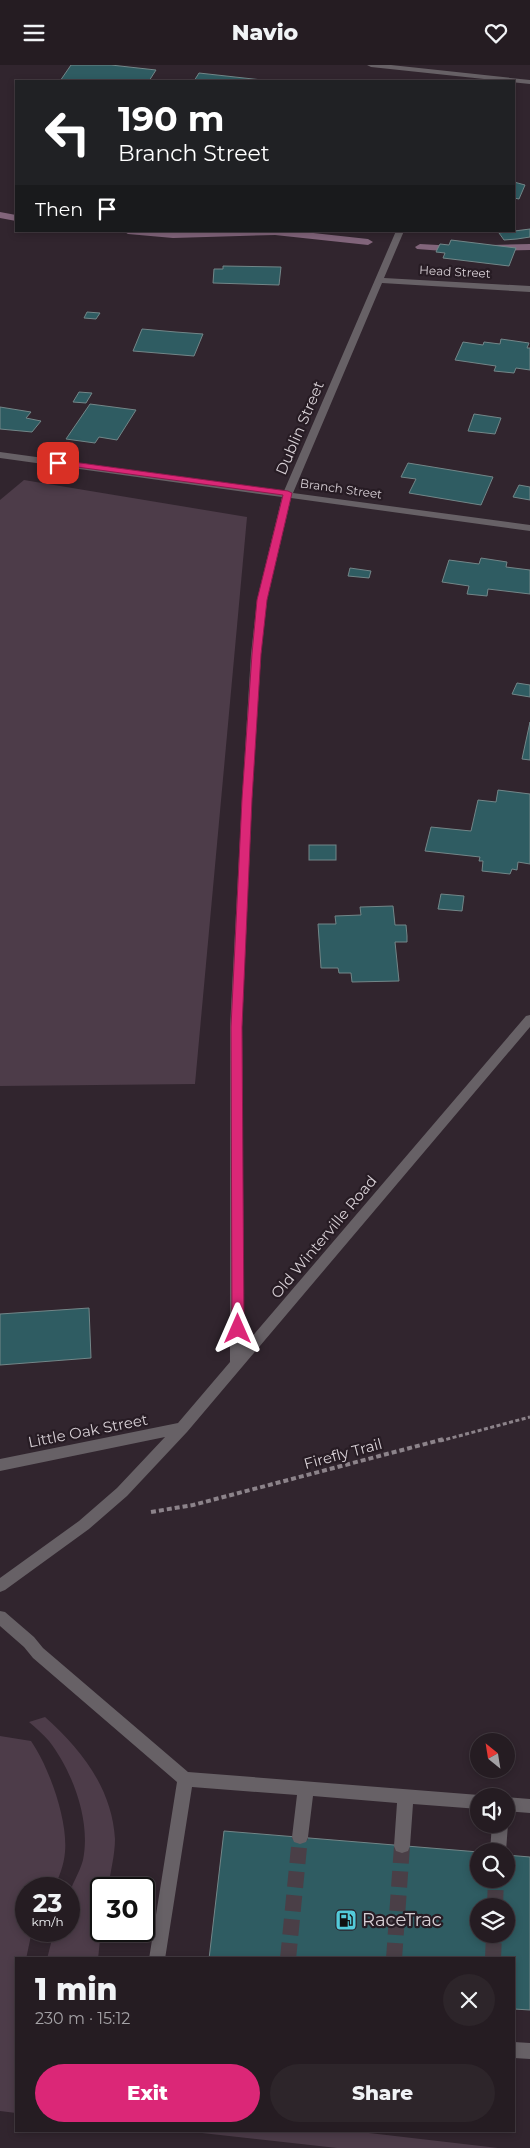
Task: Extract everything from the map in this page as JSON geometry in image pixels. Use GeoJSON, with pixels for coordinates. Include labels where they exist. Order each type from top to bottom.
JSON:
{"type":"FeatureCollection","features":[{"type":"Feature","properties":{"kind":"street"},"geometry":{"type":"LineString","coordinates":[[371,65],[466,78],[498,80]]}},
{"type":"Feature","properties":{"kind":"street"},"geometry":{"type":"LineString","coordinates":[[466,78],[470,65]]}},
{"type":"Feature","properties":{"kind":"street"},"geometry":{"type":"LineString","coordinates":[[515,81],[530,82]]}},
{"type":"Feature","properties":{"kind":"street","name":"Dublin Street"},"geometry":{"type":"LineString","coordinates":[[238,1365],[236,1027],[247,799],[256,654],[262,600],[288,493],[400,232]]}},
{"type":"Feature","properties":{"kind":"street","name":"Head Street"},"geometry":{"type":"LineString","coordinates":[[379,280],[530,289]]}},
{"type":"Feature","properties":{"kind":"street","name":"Branch Street"},"geometry":{"type":"LineString","coordinates":[[0,455],[288,493],[530,529]]}},
{"type":"Feature","properties":{"kind":"street","name":"Old Winterville Road"},"geometry":{"type":"LineString","coordinates":[[0,1586],[84,1525],[122,1492],[182,1428],[238,1365],[530,1019]]}},
{"type":"Feature","properties":{"kind":"street","name":"Little Oak Street"},"geometry":{"type":"LineString","coordinates":[[0,1465],[182,1428]]}},
{"type":"Feature","properties":{"kind":"street"},"geometry":{"type":"LineString","coordinates":[[0,1617],[29,1642],[38,1653],[185,1779],[470,1801]]}},
{"type":"Feature","properties":{"kind":"street"},"geometry":{"type":"LineString","coordinates":[[157,1957],[185,1779]]}},
{"type":"Feature","properties":{"kind":"street"},"geometry":{"type":"LineString","coordinates":[[300,1837],[306,1789]]}},
{"type":"Feature","properties":{"kind":"street"},"geometry":{"type":"LineString","coordinates":[[402,1846],[405,1797]]}},
{"type":"Feature","properties":{"kind":"street"},"geometry":{"type":"LineString","coordinates":[[515,1805],[530,1806]]}},
{"type":"Feature","properties":{"kind":"street"},"geometry":{"type":"LineString","coordinates":[[515,2049],[530,2051]]}},
{"type":"Feature","properties":{"kind":"path","name":"Firefly Trail"},"geometry":{"type":"LineString","coordinates":[[162,1510],[202,1502],[530,1417]]}},
{"type":"Feature","properties":{"kind":"shaded area"},"geometry":{"type":"Polygon","coordinates":[[[24,480],[247,517],[195,1084],[0,1086],[0,500],[24,480]]]}},
{"type":"Feature","properties":{"kind":"shaded area"},"geometry":{"type":"Polygon","coordinates":[[[45,1717],[71,1742],[101,1786],[113,1820],[115,1839],[110,1877],[90,1877],[90,1942],[100,1942],[98,1957],[48,1957],[51,1942],[80,1942],[80,1877],[76,1877],[82,1865],[85,1845],[82,1813],[78,1797],[66,1767],[58,1753],[42,1733],[29,1722],[45,1717]]]}},
{"type":"Feature","properties":{"kind":"shaded area"},"geometry":{"type":"Polygon","coordinates":[[[0,1736],[31,1741],[38,1752],[56,1794],[65,1839],[64,1862],[59,1877],[15,1877],[15,1942],[30,1942],[26,1957],[15,1957],[15,2113],[0,2111],[0,1736]]]}},
{"type":"Feature","properties":{"kind":"shaded area"},"geometry":{"type":"Polygon","coordinates":[[[193,2132],[361,2132],[498,2148],[337,2148],[193,2132]]]}},
{"type":"Feature","properties":{"kind":"building"},"geometry":{"type":"Polygon","coordinates":[[[71,65],[111,65],[156,70],[150,80],[61,80],[71,65]]]}},
{"type":"Feature","properties":{"kind":"building"},"geometry":{"type":"Polygon","coordinates":[[[199,73],[262,80],[195,80],[199,73]]]}},
{"type":"Feature","properties":{"kind":"building"},"geometry":{"type":"Polygon","coordinates":[[[515,182],[525,185],[519,199],[515,198],[515,182]]]}},
{"type":"Feature","properties":{"kind":"building"},"geometry":{"type":"Polygon","coordinates":[[[530,229],[530,237],[504,240],[499,233],[530,229]]]}},
{"type":"Feature","properties":{"kind":"building"},"geometry":{"type":"Polygon","coordinates":[[[451,240],[516,248],[509,266],[443,258],[445,253],[436,252],[440,244],[449,245],[451,240]]]}},
{"type":"Feature","properties":{"kind":"building"},"geometry":{"type":"Polygon","coordinates":[[[223,266],[281,267],[279,285],[213,283],[214,269],[223,269],[223,266]]]}},
{"type":"Feature","properties":{"kind":"building"},"geometry":{"type":"Polygon","coordinates":[[[87,312],[100,313],[96,319],[84,318],[87,312]]]}},
{"type":"Feature","properties":{"kind":"building"},"geometry":{"type":"Polygon","coordinates":[[[142,329],[203,334],[194,356],[133,351],[142,329]]]}},
{"type":"Feature","properties":{"kind":"building"},"geometry":{"type":"Polygon","coordinates":[[[501,339],[529,343],[527,348],[530,348],[530,370],[516,368],[514,373],[494,371],[496,366],[455,360],[463,342],[483,345],[484,342],[500,344],[501,339]]]}},
{"type":"Feature","properties":{"kind":"building"},"geometry":{"type":"Polygon","coordinates":[[[79,392],[92,393],[86,403],[73,402],[79,392]]]}},
{"type":"Feature","properties":{"kind":"building"},"geometry":{"type":"Polygon","coordinates":[[[90,404],[136,410],[117,440],[99,437],[95,443],[66,439],[90,404]]]}},
{"type":"Feature","properties":{"kind":"building"},"geometry":{"type":"Polygon","coordinates":[[[0,407],[31,412],[26,418],[41,421],[32,432],[0,429],[0,407]]]}},
{"type":"Feature","properties":{"kind":"building"},"geometry":{"type":"Polygon","coordinates":[[[474,414],[501,418],[495,434],[468,431],[474,414]]]}},
{"type":"Feature","properties":{"kind":"building"},"geometry":{"type":"Polygon","coordinates":[[[408,463],[493,477],[481,505],[409,493],[416,479],[401,477],[408,463]]]}},
{"type":"Feature","properties":{"kind":"building"},"geometry":{"type":"Polygon","coordinates":[[[519,485],[530,487],[530,500],[513,497],[519,485]]]}},
{"type":"Feature","properties":{"kind":"building"},"geometry":{"type":"Polygon","coordinates":[[[481,558],[507,562],[506,567],[530,570],[530,594],[488,589],[487,596],[467,594],[469,586],[442,582],[449,560],[479,564],[481,558]]]}},
{"type":"Feature","properties":{"kind":"building"},"geometry":{"type":"Polygon","coordinates":[[[350,568],[371,571],[369,578],[348,576],[350,568]]]}},
{"type":"Feature","properties":{"kind":"building"},"geometry":{"type":"Polygon","coordinates":[[[517,683],[530,685],[530,697],[512,694],[517,683]]]}},
{"type":"Feature","properties":{"kind":"building"},"geometry":{"type":"Polygon","coordinates":[[[530,722],[530,760],[522,759],[530,722]]]}},
{"type":"Feature","properties":{"kind":"building"},"geometry":{"type":"Polygon","coordinates":[[[498,790],[530,794],[530,864],[518,862],[517,870],[512,869],[510,874],[482,871],[483,861],[479,861],[480,857],[425,851],[431,827],[471,831],[478,800],[496,802],[498,790]]]}},
{"type":"Feature","properties":{"kind":"building"},"geometry":{"type":"Polygon","coordinates":[[[309,845],[336,845],[336,860],[309,860],[309,845]]]}},
{"type":"Feature","properties":{"kind":"building"},"geometry":{"type":"Polygon","coordinates":[[[441,894],[464,896],[462,911],[438,909],[441,894]]]}},
{"type":"Feature","properties":{"kind":"building"},"geometry":{"type":"Polygon","coordinates":[[[393,906],[395,925],[406,925],[407,936],[407,942],[395,942],[399,981],[352,982],[351,973],[339,973],[338,968],[321,968],[318,924],[336,924],[335,916],[361,915],[360,907],[393,906]]]}},
{"type":"Feature","properties":{"kind":"building"},"geometry":{"type":"Polygon","coordinates":[[[89,1308],[91,1358],[0,1365],[0,1314],[89,1308]]]}},
{"type":"Feature","properties":{"kind":"building","name":"RaceTrac"},"geometry":{"type":"Polygon","coordinates":[[[224,1831],[470,1851],[470,1888],[515,1888],[515,1856],[530,1857],[530,2010],[515,2009],[515,1957],[209,1957],[224,1831]]]}},
{"type":"Feature","properties":{"kind":"waterway"},"geometry":{"type":"LineString","coordinates":[[0,215],[15,218]]}},
{"type":"Feature","properties":{"kind":"waterway"},"geometry":{"type":"LineString","coordinates":[[139,232],[173,235],[275,232]]}},
{"type":"Feature","properties":{"kind":"waterway"},"geometry":{"type":"LineString","coordinates":[[275,232],[368,242]]}},
{"type":"Feature","properties":{"kind":"waterway"},"geometry":{"type":"LineString","coordinates":[[420,247],[456,249]]}},
{"type":"Feature","properties":{"kind":"waterway"},"geometry":{"type":"LineString","coordinates":[[492,248],[530,247]]}},
{"type":"Feature","properties":{"kind":"tunnel"},"geometry":{"type":"LineString","coordinates":[[288,1957],[300,1837]]}},
{"type":"Feature","properties":{"kind":"tunnel"},"geometry":{"type":"LineString","coordinates":[[394,1957],[402,1846]]}},
{"type":"Feature","properties":{"kind":"tunnel"},"geometry":{"type":"LineString","coordinates":[[495,1898],[496,1888]]}},
{"type":"Feature","properties":{"kind":"tunnel"},"geometry":{"type":"LineString","coordinates":[[493,1957],[494,1943]]}},
{"type":"Feature","properties":{"kind":"place","name":"RaceTrac"},"geometry":{"type":"Point","coordinates":[346,1920]}},
{"type":"Feature","properties":{"kind":"route"},"geometry":{"type":"LineString","coordinates":[[58,463],[288,493],[262,600],[256,654],[247,799],[236,1027],[238,1329]]}}]}
